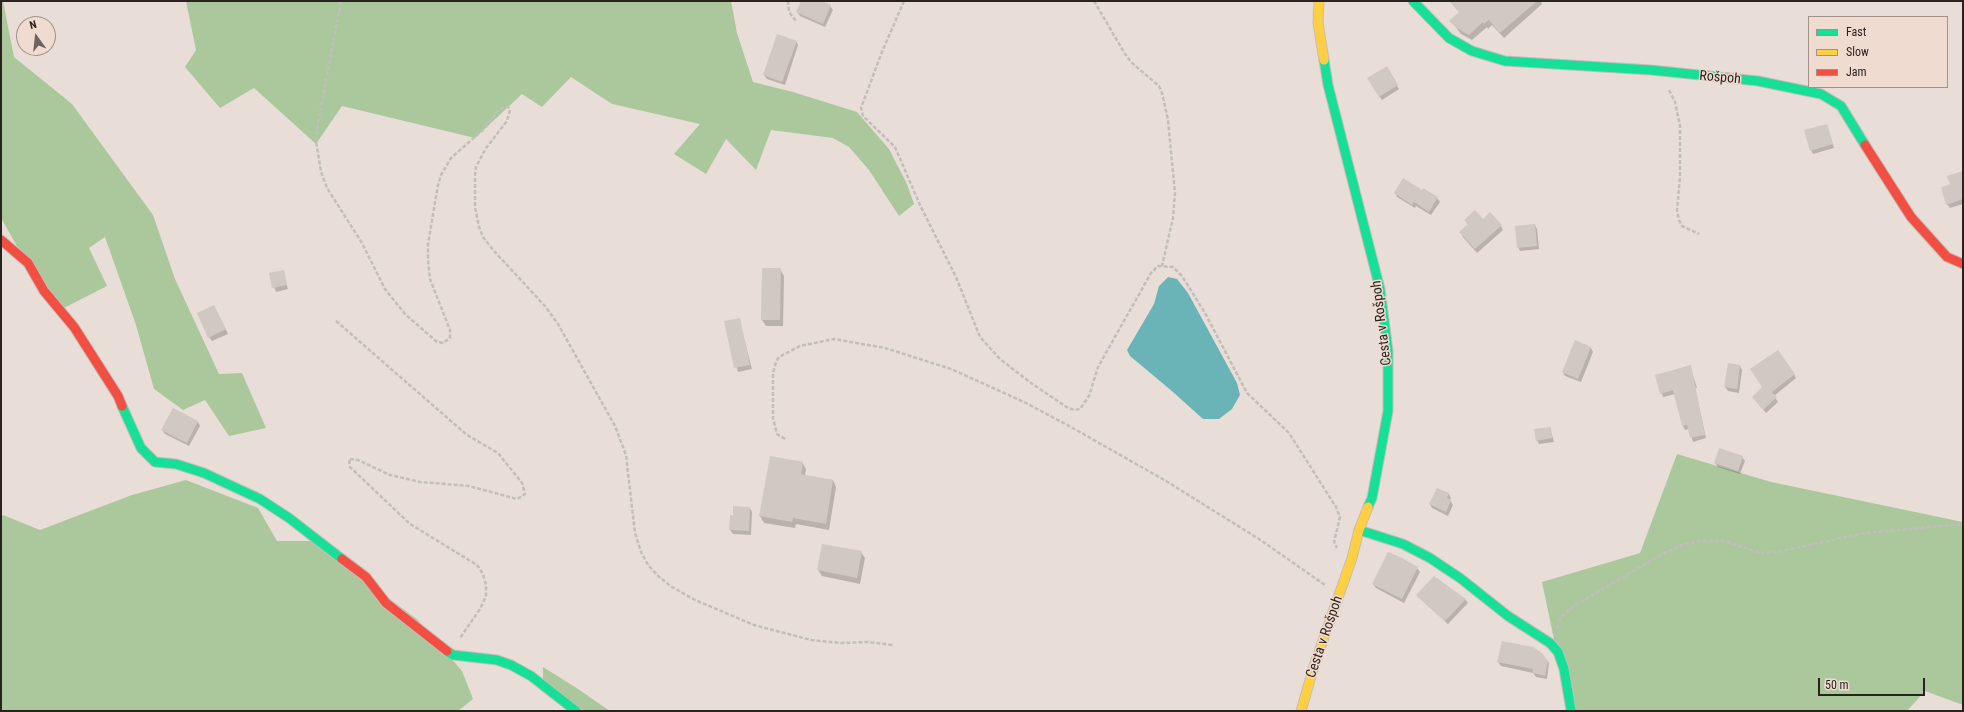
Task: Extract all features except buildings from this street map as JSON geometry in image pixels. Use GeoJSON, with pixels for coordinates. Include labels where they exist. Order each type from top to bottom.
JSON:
{"type":"FeatureCollection","features":[{"type":"Feature","properties":{"kind":"street","name":"Cesta v Rošpoh"},"geometry":{"type":"LineString","coordinates":[[1301,711],[1314,666],[1340,596],[1359,530],[1372,498],[1388,411],[1388,351],[1380,289],[1328,85],[1318,23],[1319,1]]}},
{"type":"Feature","properties":{"kind":"street","name":"Rošpoh"},"geometry":{"type":"LineString","coordinates":[[1413,1],[1449,38],[1472,51],[1505,61],[1651,70],[1758,81],[1821,94],[1841,106],[1910,217],[1947,257],[1963,264]]}},
{"type":"Feature","properties":{"kind":"street"},"geometry":{"type":"LineString","coordinates":[[1,240],[28,263],[44,291],[74,327],[118,396],[141,448],[155,462],[176,464],[204,473],[260,499],[289,518],[366,578],[386,602],[433,641],[453,655],[497,660],[511,664],[531,676],[561,701],[576,711]]}},
{"type":"Feature","properties":{"kind":"street"},"geometry":{"type":"LineString","coordinates":[[1359,530],[1403,544],[1430,558],[1460,578],[1508,616],[1550,643],[1558,652],[1564,669],[1571,710]]}},
{"type":"Feature","properties":{"kind":"path"},"geometry":{"type":"LineString","coordinates":[[341,1],[318,123],[316,141],[321,172],[327,188],[362,243],[385,289],[405,314],[436,342],[443,343],[450,338],[446,320],[430,278],[428,260],[429,238],[438,185],[441,175],[450,158],[485,128],[498,110],[505,107],[508,108],[510,110],[507,121],[486,148],[476,167],[474,191],[475,207],[479,227],[483,236],[493,250],[545,306],[558,324],[615,426],[626,454],[635,533],[641,552],[648,565],[658,576],[672,587],[702,603],[754,625],[811,640],[841,643],[867,642],[893,645]]}},
{"type":"Feature","properties":{"kind":"path"},"geometry":{"type":"LineString","coordinates":[[788,1],[789,12],[796,21]]}},
{"type":"Feature","properties":{"kind":"path"},"geometry":{"type":"LineString","coordinates":[[904,1],[882,52],[861,108],[863,116],[895,147],[920,205],[956,277],[980,337],[992,352],[1012,369],[1056,401],[1068,408],[1075,410],[1080,409],[1089,396],[1098,367],[1154,269],[1162,266],[1173,267],[1182,276],[1205,313],[1247,393],[1289,433],[1336,507],[1340,517],[1334,542],[1336,548],[1352,558]]}},
{"type":"Feature","properties":{"kind":"path"},"geometry":{"type":"LineString","coordinates":[[1094,1],[1125,54],[1132,63],[1159,86],[1164,98],[1168,120],[1175,193],[1173,218],[1162,266]]}},
{"type":"Feature","properties":{"kind":"path"},"geometry":{"type":"LineString","coordinates":[[1668,88],[1675,102],[1680,126],[1680,177],[1677,212],[1682,226],[1699,234]]}},
{"type":"Feature","properties":{"kind":"path"},"geometry":{"type":"LineString","coordinates":[[336,321],[467,435],[498,453],[522,483],[525,494],[518,499],[469,486],[420,482],[390,475],[358,460],[349,459],[350,467],[410,524],[477,565],[483,574],[486,585],[486,596],[480,609],[459,639],[453,655]]}},
{"type":"Feature","properties":{"kind":"path"},"geometry":{"type":"LineString","coordinates":[[785,439],[777,434],[774,429],[773,418],[773,373],[779,357],[800,346],[834,339],[885,348],[951,369],[1012,397],[1070,427],[1166,481],[1259,539],[1340,596]]}},
{"type":"Feature","properties":{"kind":"path"},"geometry":{"type":"LineString","coordinates":[[1557,630],[1562,616],[1574,606],[1664,553],[1682,545],[1702,541],[1725,540],[1760,553],[1772,553],[1865,532],[1963,524]]}},
{"type":"Feature","properties":{"kind":"green space"},"geometry":{"type":"Polygon","coordinates":[[[1,1],[3,1],[14,57],[72,104],[153,215],[175,279],[219,374],[242,373],[266,428],[229,436],[205,400],[183,410],[154,389],[136,325],[105,237],[89,248],[107,286],[62,309],[22,255],[1,218],[1,1]]]}},
{"type":"Feature","properties":{"kind":"green space"},"geometry":{"type":"Polygon","coordinates":[[[186,1],[731,1],[737,33],[753,82],[793,92],[857,112],[889,149],[907,184],[914,204],[899,216],[869,170],[849,147],[833,138],[771,130],[756,170],[726,139],[706,174],[674,154],[700,124],[612,104],[571,77],[542,107],[522,94],[475,138],[342,106],[316,144],[254,88],[220,108],[185,67],[196,50],[186,1]]]}},
{"type":"Feature","properties":{"kind":"green space"},"geometry":{"type":"Polygon","coordinates":[[[1677,454],[1771,482],[1963,522],[1963,705],[1925,691],[1907,711],[1569,711],[1542,582],[1640,553],[1677,454]]]}},
{"type":"Feature","properties":{"kind":"green space"},"geometry":{"type":"Polygon","coordinates":[[[186,480],[258,508],[277,541],[312,541],[418,620],[462,671],[473,699],[458,711],[1,711],[1,516],[3,515],[40,530],[132,495],[186,480]]]}},
{"type":"Feature","properties":{"kind":"green space"},"geometry":{"type":"Polygon","coordinates":[[[543,667],[610,711],[584,711],[543,681],[543,667]]]}},
{"type":"Feature","properties":{"kind":"water"},"geometry":{"type":"Polygon","coordinates":[[[1168,277],[1177,279],[1188,293],[1237,383],[1240,395],[1232,409],[1219,419],[1203,419],[1130,356],[1127,350],[1154,304],[1159,286],[1168,277]]]}},
{"type":"Feature","properties":{"kind":"traffic: fast"},"geometry":{"type":"LineString","coordinates":[[1413,1],[1449,38],[1472,51],[1505,61],[1651,70],[1758,81],[1821,94],[1841,106],[1865,145]]}},
{"type":"Feature","properties":{"kind":"traffic: fast"},"geometry":{"type":"LineString","coordinates":[[1324,60],[1328,85],[1380,289],[1388,351],[1388,411],[1372,498],[1368,507]]}},
{"type":"Feature","properties":{"kind":"traffic: fast"},"geometry":{"type":"LineString","coordinates":[[122,406],[141,448],[155,462],[176,464],[204,473],[260,499],[289,518],[342,559]]}},
{"type":"Feature","properties":{"kind":"traffic: fast"},"geometry":{"type":"LineString","coordinates":[[1359,530],[1403,544],[1430,558],[1460,578],[1508,616],[1550,643],[1558,652],[1564,669],[1571,710]]}},
{"type":"Feature","properties":{"kind":"traffic: fast"},"geometry":{"type":"LineString","coordinates":[[447,651],[453,655],[497,660],[511,665],[531,676],[576,711]]}},
{"type":"Feature","properties":{"kind":"traffic: slow"},"geometry":{"type":"LineString","coordinates":[[1319,1],[1318,23],[1324,60]]}},
{"type":"Feature","properties":{"kind":"traffic: slow"},"geometry":{"type":"LineString","coordinates":[[1301,711],[1314,666],[1352,558],[1359,530],[1368,507]]}},
{"type":"Feature","properties":{"kind":"traffic: jam"},"geometry":{"type":"LineString","coordinates":[[1865,145],[1911,217],[1947,257],[1963,264]]}},
{"type":"Feature","properties":{"kind":"traffic: jam"},"geometry":{"type":"LineString","coordinates":[[1,240],[28,263],[44,291],[74,327],[118,396],[122,406]]}},
{"type":"Feature","properties":{"kind":"traffic: jam"},"geometry":{"type":"LineString","coordinates":[[342,559],[366,577],[386,603],[447,651]]}}]}
